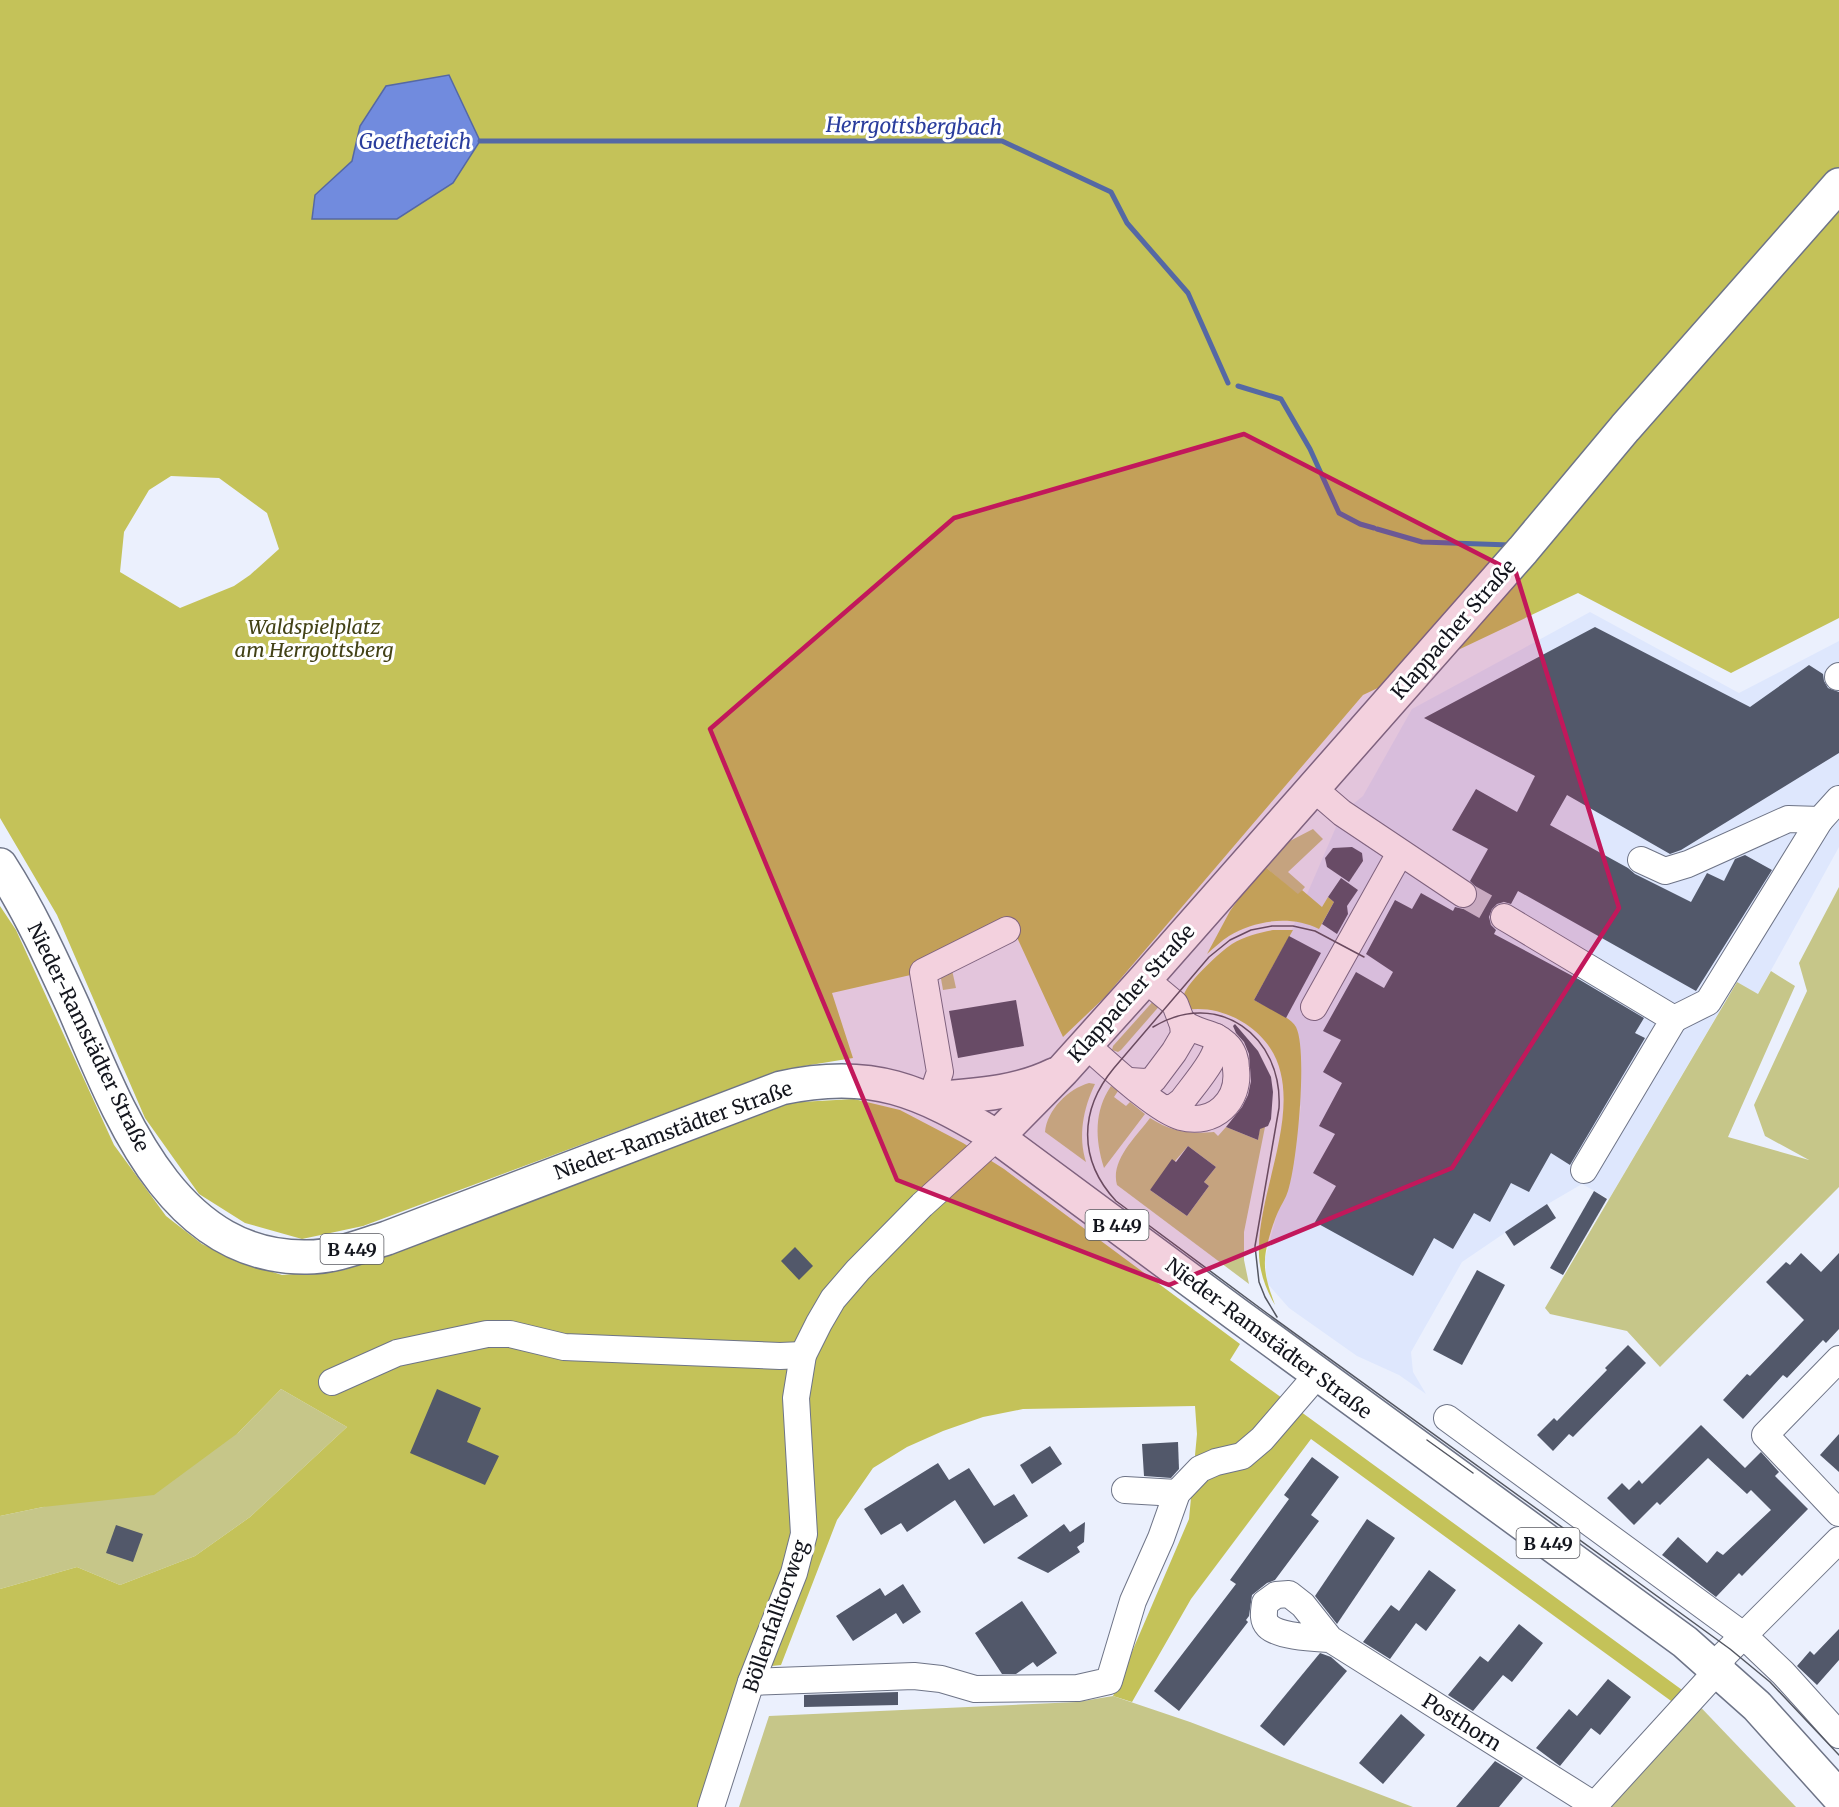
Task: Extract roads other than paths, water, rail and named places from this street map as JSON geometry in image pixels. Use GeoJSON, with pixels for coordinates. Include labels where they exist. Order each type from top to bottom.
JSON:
{"type":"FeatureCollection","features":[{"type":"Feature","properties":{"kind":"main road","name":"Klappacher Straße"},"geometry":{"type":"LineString","coordinates":[[997,1137],[1086,1046],[1839,185]]}},
{"type":"Feature","properties":{"kind":"main road","name":"Nieder-Ramstädter Straße"},"geometry":{"type":"LineString","coordinates":[[0,866],[36,925],[129,1131],[161,1180],[186,1208],[217,1232],[249,1248],[267,1253],[308,1257],[334,1254],[387,1238],[781,1088],[830,1080],[860,1080],[910,1091],[931,1099],[997,1137],[1685,1642],[1757,1706],[1839,1797]]}},
{"type":"Feature","properties":{"kind":"main road","name":"Klappacher Straße"},"geometry":{"type":"LineString","coordinates":[[931,1099],[1022,1088],[1063,1070]]}},
{"type":"Feature","properties":{"kind":"street"},"geometry":{"type":"LineString","coordinates":[[1313,788],[1342,813],[1463,894]]}},
{"type":"Feature","properties":{"kind":"street"},"geometry":{"type":"LineString","coordinates":[[1584,1170],[1674,1019],[1708,1002],[1820,820],[1839,799]]}},
{"type":"Feature","properties":{"kind":"street"},"geometry":{"type":"LineString","coordinates":[[1641,860],[1665,871],[1688,864],[1788,819],[1820,820]]}},
{"type":"Feature","properties":{"kind":"street"},"geometry":{"type":"LineString","coordinates":[[1314,1007],[1400,853]]}},
{"type":"Feature","properties":{"kind":"street"},"geometry":{"type":"LineString","coordinates":[[1504,917],[1674,1019]]}},
{"type":"Feature","properties":{"kind":"street"},"geometry":{"type":"LineString","coordinates":[[931,1099],[940,1072],[923,972],[1007,930]]}},
{"type":"Feature","properties":{"kind":"street"},"geometry":{"type":"LineString","coordinates":[[1086,1046],[1157,1101],[1198,1119],[1219,1110],[1232,1098],[1237,1082],[1236,1060],[1145,979]]}},
{"type":"Feature","properties":{"kind":"street"},"geometry":{"type":"LineString","coordinates":[[1184,1035],[1207,1036],[1219,1044],[1216,1054],[1182,1101],[1174,1107],[1157,1101],[1149,1082],[1156,1078],[1184,1035]]}},
{"type":"Feature","properties":{"kind":"street","name":"Böllenfalltorweg"},"geometry":{"type":"LineString","coordinates":[[711,1807],[751,1682],[794,1573],[804,1534],[796,1398],[803,1355],[833,1299],[858,1270],[922,1205],[997,1137]]}},
{"type":"Feature","properties":{"kind":"street"},"geometry":{"type":"LineString","coordinates":[[332,1382],[397,1353],[487,1334],[510,1334],[564,1347],[803,1355]]}},
{"type":"Feature","properties":{"kind":"street"},"geometry":{"type":"LineString","coordinates":[[1839,1359],[1765,1435],[1839,1513]]}},
{"type":"Feature","properties":{"kind":"street"},"geometry":{"type":"LineString","coordinates":[[751,1682],[915,1676],[941,1679],[975,1689],[1078,1688],[1109,1681],[1133,1601],[1161,1538],[1177,1492],[1200,1469],[1216,1462],[1242,1456],[1262,1439],[1318,1374]]}},
{"type":"Feature","properties":{"kind":"street"},"geometry":{"type":"LineString","coordinates":[[1448,1418],[1743,1635],[1783,1673],[1839,1735]]}},
{"type":"Feature","properties":{"kind":"street"},"geometry":{"type":"LineString","coordinates":[[1125,1490],[1177,1492]]}},
{"type":"Feature","properties":{"kind":"street"},"geometry":{"type":"LineString","coordinates":[[1593,1806],[1718,1670],[1724,1655],[1839,1540]]}},
{"type":"Feature","properties":{"kind":"street","name":"Posthorn"},"geometry":{"type":"LineString","coordinates":[[1330,1640],[1593,1806]]}},
{"type":"Feature","properties":{"kind":"water","name":"Goetheteich"},"geometry":{"type":"Polygon","coordinates":[[[449,75],[480,141],[453,183],[397,219],[312,219],[315,195],[352,161],[360,126],[386,86],[449,75]]]}},
{"type":"Feature","properties":{"kind":"waterway","name":"Herrgottsbergbach"},"geometry":{"type":"LineString","coordinates":[[480,141],[1002,141],[1111,192],[1127,223],[1188,293],[1228,383]]}},
{"type":"Feature","properties":{"kind":"waterway","name":"Herrgottsbergbach"},"geometry":{"type":"LineString","coordinates":[[1238,386],[1281,399],[1310,449],[1339,513],[1360,524],[1374,528]]}},
{"type":"Feature","properties":{"kind":"waterway","name":"Herrgottsbergbach"},"geometry":{"type":"LineString","coordinates":[[1377,529],[1422,542],[1510,545]]}},
{"type":"Feature","properties":{"kind":"tunnel"},"geometry":{"type":"LineString","coordinates":[[1463,894],[1504,917]]}},
{"type":"Feature","properties":{"kind":"tram line"},"geometry":{"type":"LineString","coordinates":[[1364,957],[1315,931],[1293,926],[1272,926],[1251,930],[1230,940],[1209,957],[1114,1068],[1102,1084],[1094,1101],[1089,1118],[1089,1152],[1104,1185],[1116,1201],[1268,1314],[1730,1649],[1770,1682],[1839,1755]]}},
{"type":"Feature","properties":{"kind":"tram line"},"geometry":{"type":"LineString","coordinates":[[1153,1027],[1177,1016],[1201,1013],[1222,1017],[1242,1026],[1258,1040],[1270,1059],[1277,1082],[1279,1108],[1255,1246],[1259,1282],[1277,1317]]}},
{"type":"Feature","properties":{"kind":"tram line"},"geometry":{"type":"LineString","coordinates":[[1427,1440],[1473,1473]]}},
{"type":"Feature","properties":{"kind":"park label","name":"Waldspielplatz am Herrgottsberg"},"geometry":{"type":"Point","coordinates":[314,638]}}]}
